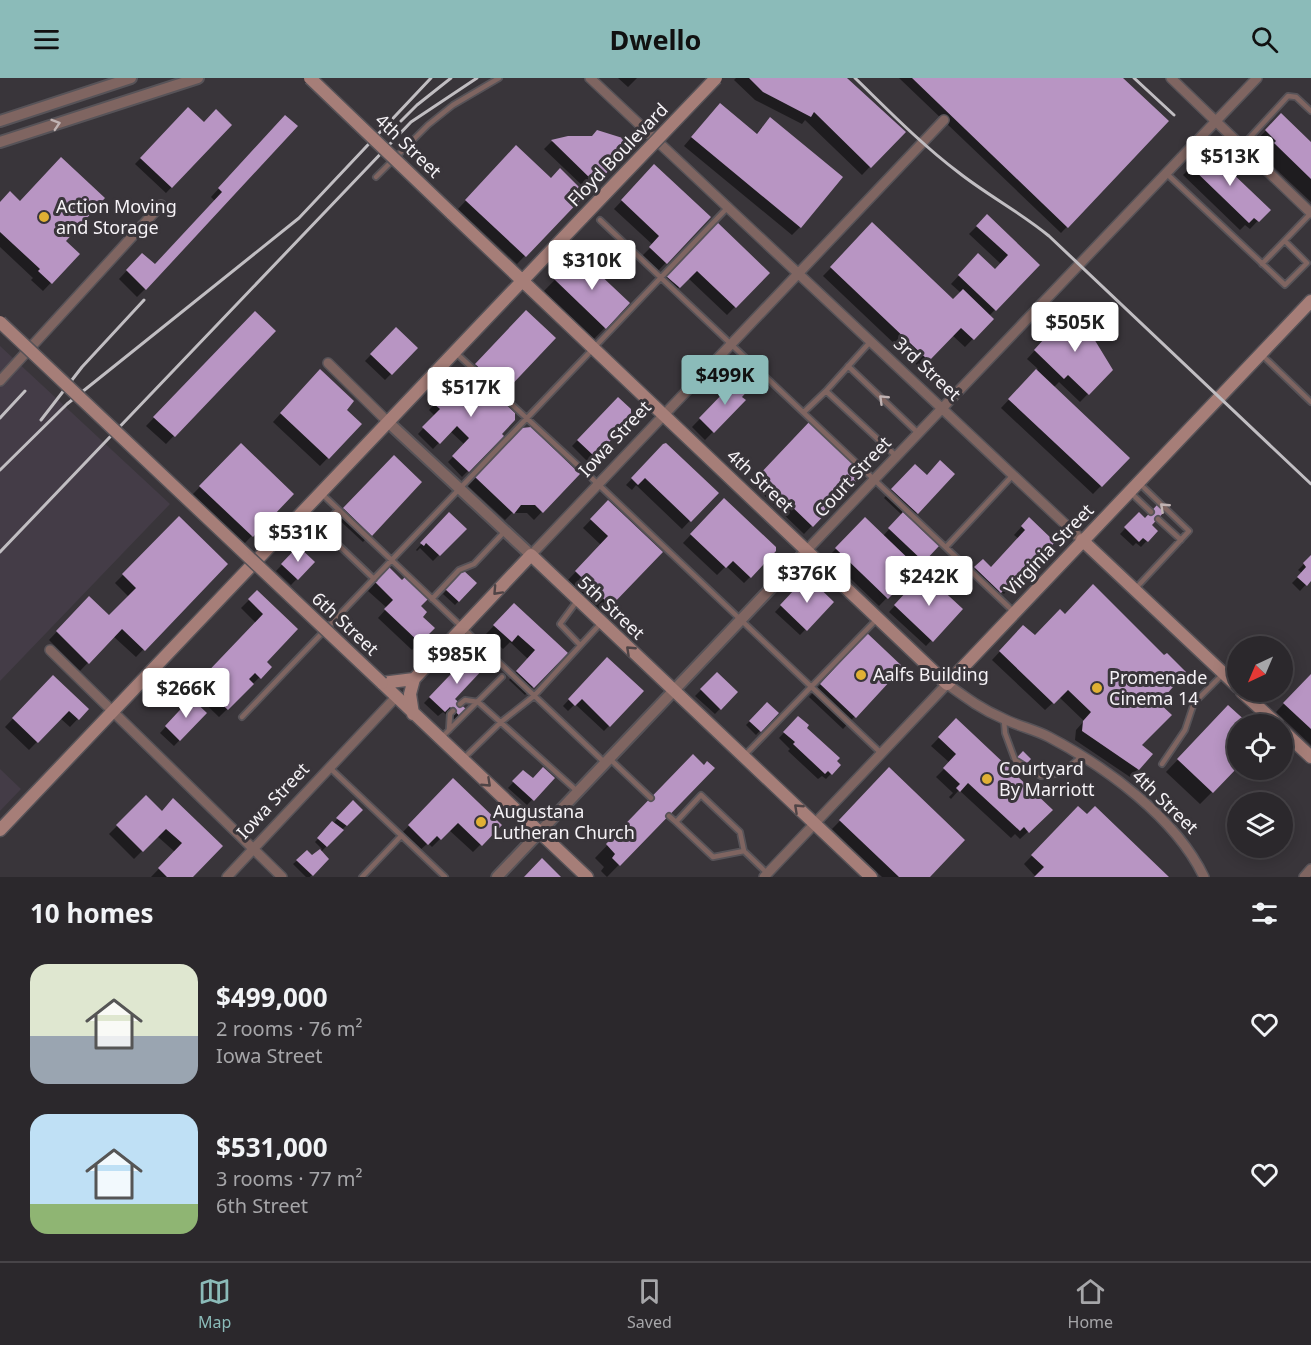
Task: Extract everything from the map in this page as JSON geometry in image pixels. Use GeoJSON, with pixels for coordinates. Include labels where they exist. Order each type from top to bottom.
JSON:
{"type":"FeatureCollection","features":[{"type":"Feature","properties":{"kind":"main road","name":"4th Street"},"geometry":{"type":"LineString","coordinates":[[310,78],[947,684]]}},
{"type":"Feature","properties":{"kind":"main road","name":"Floyd Boulevard"},"geometry":{"type":"LineString","coordinates":[[0,831],[716,78]]}},
{"type":"Feature","properties":{"kind":"main road","name":"Virginia Street"},"geometry":{"type":"LineString","coordinates":[[947,684],[1311,301]]}},
{"type":"Feature","properties":{"kind":"main road","name":"6th Street"},"geometry":{"type":"LineString","coordinates":[[0,322],[413,714],[445,734],[462,760],[587,877]]}},
{"type":"Feature","properties":{"kind":"main road","name":"3rd Street"},"geometry":{"type":"LineString","coordinates":[[1082,540],[1227,677]]}},
{"type":"Feature","properties":{"kind":"main road","name":"5th Street"},"geometry":{"type":"LineString","coordinates":[[531,555],[871,877]]}},
{"type":"Feature","properties":{"kind":"main road","name":"Iowa Street"},"geometry":{"type":"LineString","coordinates":[[414,679],[531,555]]}},
{"type":"Feature","properties":{"kind":"main road"},"geometry":{"type":"LineString","coordinates":[[382,683],[414,679],[410,694],[413,714]]}},
{"type":"Feature","properties":{"kind":"main road"},"geometry":{"type":"LineString","coordinates":[[1253,702],[1265,714]]}},
{"type":"Feature","properties":{"kind":"main road"},"geometry":{"type":"LineString","coordinates":[[1293,740],[1311,757]]}},
{"type":"Feature","properties":{"kind":"street"},"geometry":{"type":"LineString","coordinates":[[0,121],[131,78]]}},
{"type":"Feature","properties":{"kind":"street"},"geometry":{"type":"LineString","coordinates":[[0,142],[198,78]]}},
{"type":"Feature","properties":{"kind":"street","name":"3rd Street"},"geometry":{"type":"LineString","coordinates":[[590,78],[1082,540]]}},
{"type":"Feature","properties":{"kind":"street"},"geometry":{"type":"LineString","coordinates":[[1171,78],[1311,213]]}},
{"type":"Feature","properties":{"kind":"street","name":"Court Street"},"geometry":{"type":"LineString","coordinates":[[497,877],[1257,78]]}},
{"type":"Feature","properties":{"kind":"street","name":"Iowa Street"},"geometry":{"type":"LineString","coordinates":[[531,555],[944,120]]}},
{"type":"Feature","properties":{"kind":"street"},"geometry":{"type":"LineString","coordinates":[[0,381],[161,205]]}},
{"type":"Feature","properties":{"kind":"street","name":"5th Street"},"geometry":{"type":"LineString","coordinates":[[328,363],[531,555]]}},
{"type":"Feature","properties":{"kind":"street"},"geometry":{"type":"LineString","coordinates":[[50,650],[282,877]]}},
{"type":"Feature","properties":{"kind":"street","name":"4th Street"},"geometry":{"type":"LineString","coordinates":[[947,684],[972,703],[1004,720],[1049,736],[1136,795],[1161,818],[1189,850],[1204,877]]}},
{"type":"Feature","properties":{"kind":"street","name":"Virginia Street"},"geometry":{"type":"LineString","coordinates":[[766,875],[947,684]]}},
{"type":"Feature","properties":{"kind":"street","name":"Iowa Street"},"geometry":{"type":"LineString","coordinates":[[227,877],[396,697]]}},
{"type":"Feature","properties":{"kind":"street"},"geometry":{"type":"LineString","coordinates":[[1304,877],[1311,869]]}},
{"type":"Feature","properties":{"kind":"lane"},"geometry":{"type":"LineString","coordinates":[[376,177],[428,125],[453,105],[499,78]]}},
{"type":"Feature","properties":{"kind":"lane"},"geometry":{"type":"LineString","coordinates":[[1242,146],[1288,96],[1296,97],[1311,111]]}},
{"type":"Feature","properties":{"kind":"lane"},"geometry":{"type":"LineString","coordinates":[[1167,174],[1285,285],[1306,265],[1306,261],[1285,241]]}},
{"type":"Feature","properties":{"kind":"lane"},"geometry":{"type":"LineString","coordinates":[[242,717],[729,207]]}},
{"type":"Feature","properties":{"kind":"lane"},"geometry":{"type":"LineString","coordinates":[[1262,264],[1311,213]]}},
{"type":"Feature","properties":{"kind":"lane"},"geometry":{"type":"LineString","coordinates":[[600,220],[1014,612]]}},
{"type":"Feature","properties":{"kind":"lane"},"geometry":{"type":"LineString","coordinates":[[804,412],[871,341]]}},
{"type":"Feature","properties":{"kind":"lane"},"geometry":{"type":"LineString","coordinates":[[456,353],[598,484],[882,754]]}},
{"type":"Feature","properties":{"kind":"lane"},"geometry":{"type":"LineString","coordinates":[[1260,354],[1311,402]]}},
{"type":"Feature","properties":{"kind":"lane"},"geometry":{"type":"LineString","coordinates":[[848,366],[918,433]]}},
{"type":"Feature","properties":{"kind":"lane"},"geometry":{"type":"LineString","coordinates":[[826,391],[896,456]]}},
{"type":"Feature","properties":{"kind":"lane"},"geometry":{"type":"LineString","coordinates":[[946,547],[1013,475]]}},
{"type":"Feature","properties":{"kind":"lane"},"geometry":{"type":"LineString","coordinates":[[1134,487],[1151,512]]}},
{"type":"Feature","properties":{"kind":"lane"},"geometry":{"type":"LineString","coordinates":[[1134,487],[1189,531],[1134,590]]}},
{"type":"Feature","properties":{"kind":"lane"},"geometry":{"type":"LineString","coordinates":[[321,494],[534,696],[651,798]]}},
{"type":"Feature","properties":{"kind":"lane"},"geometry":{"type":"LineString","coordinates":[[338,510],[324,527],[325,532],[374,579]]}},
{"type":"Feature","properties":{"kind":"lane"},"geometry":{"type":"LineString","coordinates":[[1158,519],[1181,540]]}},
{"type":"Feature","properties":{"kind":"lane"},"geometry":{"type":"LineString","coordinates":[[432,598],[459,570],[474,564],[505,531]]}},
{"type":"Feature","properties":{"kind":"lane"},"geometry":{"type":"LineString","coordinates":[[577,601],[560,624],[580,645]]}},
{"type":"Feature","properties":{"kind":"lane"},"geometry":{"type":"LineString","coordinates":[[743,757],[878,618]]}},
{"type":"Feature","properties":{"kind":"lane"},"geometry":{"type":"LineString","coordinates":[[462,760],[501,722],[534,696],[601,623]]}},
{"type":"Feature","properties":{"kind":"lane"},"geometry":{"type":"LineString","coordinates":[[1162,764],[1185,730],[1194,703],[1223,674]]}},
{"type":"Feature","properties":{"kind":"lane"},"geometry":{"type":"LineString","coordinates":[[445,734],[502,677]]}},
{"type":"Feature","properties":{"kind":"lane"},"geometry":{"type":"LineString","coordinates":[[460,704],[465,700],[478,702],[578,792]]}},
{"type":"Feature","properties":{"kind":"lane"},"geometry":{"type":"LineString","coordinates":[[445,734],[450,714],[453,711]]}},
{"type":"Feature","properties":{"kind":"lane"},"geometry":{"type":"LineString","coordinates":[[1004,720],[1005,733],[1015,760],[1041,776],[1062,773],[1081,757]]}},
{"type":"Feature","properties":{"kind":"lane"},"geometry":{"type":"LineString","coordinates":[[329,768],[445,877]]}},
{"type":"Feature","properties":{"kind":"lane"},"geometry":{"type":"LineString","coordinates":[[676,822],[701,795],[740,832],[744,851],[766,875]]}},
{"type":"Feature","properties":{"kind":"lane"},"geometry":{"type":"LineString","coordinates":[[669,816],[713,857],[744,851]]}},
{"type":"Feature","properties":{"kind":"lane"},"geometry":{"type":"LineString","coordinates":[[362,877],[401,836]]}},
{"type":"Feature","properties":{"kind":"shaded area"},"geometry":{"type":"Polygon","coordinates":[[[0,346],[170,504],[0,681],[0,346]]]}},
{"type":"Feature","properties":{"kind":"shaded area"},"geometry":{"type":"Polygon","coordinates":[[[0,769],[21,789],[0,811],[0,769]]]}},
{"type":"Feature","properties":{"kind":"building"},"geometry":{"type":"Polygon","coordinates":[[[749,78],[847,78],[906,132],[871,168],[814,112],[811,117],[763,92],[749,78]]]}},
{"type":"Feature","properties":{"kind":"building"},"geometry":{"type":"Polygon","coordinates":[[[912,78],[1123,78],[1169,121],[1068,228],[912,78]]]}},
{"type":"Feature","properties":{"kind":"building"},"geometry":{"type":"Polygon","coordinates":[[[720,103],[757,134],[770,117],[843,177],[801,228],[691,137],[720,103]]]}},
{"type":"Feature","properties":{"kind":"building"},"geometry":{"type":"Polygon","coordinates":[[[188,107],[204,122],[216,109],[232,125],[172,188],[140,158],[188,107]]]}},
{"type":"Feature","properties":{"kind":"building"},"geometry":{"type":"Polygon","coordinates":[[[1281,113],[1311,142],[1311,179],[1274,143],[1276,141],[1265,130],[1281,113]]]}},
{"type":"Feature","properties":{"kind":"building"},"geometry":{"type":"Polygon","coordinates":[[[285,115],[298,126],[146,290],[126,270],[142,253],[155,264],[222,192],[218,188],[285,115]]]}},
{"type":"Feature","properties":{"kind":"building"},"geometry":{"type":"Polygon","coordinates":[[[597,130],[629,140],[634,144],[596,184],[551,140],[568,136],[592,136],[597,130]]]}},
{"type":"Feature","properties":{"kind":"building"},"geometry":{"type":"Polygon","coordinates":[[[516,145],[551,178],[560,168],[586,194],[526,257],[465,200],[516,145]]]}},
{"type":"Feature","properties":{"kind":"building"},"geometry":{"type":"Polygon","coordinates":[[[1207,149],[1271,210],[1259,222],[1254,218],[1249,223],[1190,166],[1207,149]]]}},
{"type":"Feature","properties":{"kind":"building","name":"Action Moving and Storage"},"geometry":{"type":"Polygon","coordinates":[[[61,157],[105,198],[66,241],[80,254],[52,284],[38,271],[40,269],[0,232],[0,202],[10,191],[20,201],[61,157]]]}},
{"type":"Feature","properties":{"kind":"building"},"geometry":{"type":"Polygon","coordinates":[[[654,164],[711,217],[667,264],[649,247],[659,236],[621,200],[654,164]]]}},
{"type":"Feature","properties":{"kind":"building"},"geometry":{"type":"Polygon","coordinates":[[[987,214],[1040,265],[996,311],[958,275],[978,253],[995,269],[1008,255],[976,226],[987,214]]]}},
{"type":"Feature","properties":{"kind":"building"},"geometry":{"type":"Polygon","coordinates":[[[717,222],[770,273],[736,308],[697,271],[680,288],[666,276],[717,222]]]}},
{"type":"Feature","properties":{"kind":"building"},"geometry":{"type":"Polygon","coordinates":[[[872,222],[953,299],[963,289],[994,319],[974,340],[961,328],[929,361],[830,267],[872,222]]]}},
{"type":"Feature","properties":{"kind":"building"},"geometry":{"type":"Polygon","coordinates":[[[578,254],[630,303],[606,329],[554,279],[578,254]]]}},
{"type":"Feature","properties":{"kind":"building"},"geometry":{"type":"Polygon","coordinates":[[[1074,306],[1113,370],[1089,395],[1068,375],[1064,379],[1034,350],[1074,306]]]}},
{"type":"Feature","properties":{"kind":"building"},"geometry":{"type":"Polygon","coordinates":[[[526,310],[556,338],[505,392],[475,364],[526,310]]]}},
{"type":"Feature","properties":{"kind":"building"},"geometry":{"type":"Polygon","coordinates":[[[255,311],[276,331],[175,437],[153,417],[255,311]]]}},
{"type":"Feature","properties":{"kind":"building"},"geometry":{"type":"Polygon","coordinates":[[[396,327],[418,348],[392,375],[370,354],[396,327]]]}},
{"type":"Feature","properties":{"kind":"building"},"geometry":{"type":"Polygon","coordinates":[[[468,368],[515,413],[515,420],[502,434],[504,436],[469,472],[452,456],[469,438],[457,426],[440,444],[422,427],[440,409],[434,404],[468,368]]]}},
{"type":"Feature","properties":{"kind":"building"},"geometry":{"type":"Polygon","coordinates":[[[320,369],[354,401],[347,410],[362,424],[329,459],[280,413],[320,369]]]}},
{"type":"Feature","properties":{"kind":"building"},"geometry":{"type":"Polygon","coordinates":[[[1036,369],[1130,458],[1102,487],[1008,399],[1036,369]]]}},
{"type":"Feature","properties":{"kind":"building"},"geometry":{"type":"Polygon","coordinates":[[[740,379],[750,388],[742,397],[746,400],[714,433],[699,418],[730,386],[732,387],[740,379]]]}},
{"type":"Feature","properties":{"kind":"building"},"geometry":{"type":"Polygon","coordinates":[[[618,397],[631,409],[631,419],[595,457],[577,440],[618,397]]]}},
{"type":"Feature","properties":{"kind":"building"},"geometry":{"type":"Polygon","coordinates":[[[811,420],[865,472],[813,527],[759,475],[811,420]]]}},
{"type":"Feature","properties":{"kind":"building"},"geometry":{"type":"Polygon","coordinates":[[[531,427],[580,474],[543,513],[535,505],[521,505],[514,514],[475,477],[522,428],[531,427]]]}},
{"type":"Feature","properties":{"kind":"building"},"geometry":{"type":"Polygon","coordinates":[[[241,443],[294,494],[253,537],[199,486],[241,443]]]}},
{"type":"Feature","properties":{"kind":"building"},"geometry":{"type":"Polygon","coordinates":[[[666,443],[719,493],[691,522],[645,478],[638,485],[631,478],[666,443]]]}},
{"type":"Feature","properties":{"kind":"building"},"geometry":{"type":"Polygon","coordinates":[[[394,455],[422,482],[372,536],[343,508],[394,455]]]}},
{"type":"Feature","properties":{"kind":"building"},"geometry":{"type":"Polygon","coordinates":[[[940,460],[955,474],[918,514],[891,489],[915,464],[927,475],[940,460]]]}},
{"type":"Feature","properties":{"kind":"building"},"geometry":{"type":"Polygon","coordinates":[[[724,498],[776,547],[776,551],[751,578],[733,561],[726,568],[690,534],[724,498]]]}},
{"type":"Feature","properties":{"kind":"building"},"geometry":{"type":"Polygon","coordinates":[[[608,500],[663,552],[611,606],[575,571],[608,536],[590,519],[608,500]]]}},
{"type":"Feature","properties":{"kind":"building"},"geometry":{"type":"Polygon","coordinates":[[[1157,505],[1164,512],[1152,525],[1158,531],[1148,542],[1143,538],[1139,542],[1124,527],[1139,512],[1145,518],[1157,505]]]}},
{"type":"Feature","properties":{"kind":"building"},"geometry":{"type":"Polygon","coordinates":[[[449,512],[467,529],[440,556],[426,543],[424,546],[420,543],[449,512]]]}},
{"type":"Feature","properties":{"kind":"building"},"geometry":{"type":"Polygon","coordinates":[[[903,512],[939,546],[924,562],[888,528],[903,512]]]}},
{"type":"Feature","properties":{"kind":"building"},"geometry":{"type":"Polygon","coordinates":[[[179,516],[228,564],[145,651],[122,629],[89,664],[56,631],[89,596],[109,615],[136,588],[122,574],[179,516]]]}},
{"type":"Feature","properties":{"kind":"building"},"geometry":{"type":"Polygon","coordinates":[[[865,517],[918,568],[888,599],[835,548],[865,517]]]}},
{"type":"Feature","properties":{"kind":"building"},"geometry":{"type":"Polygon","coordinates":[[[1029,517],[1055,542],[1013,588],[1009,584],[1001,593],[974,567],[983,559],[991,567],[1025,530],[1021,526],[1029,517]]]}},
{"type":"Feature","properties":{"kind":"building"},"geometry":{"type":"Polygon","coordinates":[[[298,546],[315,562],[298,580],[281,564],[298,546]]]}},
{"type":"Feature","properties":{"kind":"building"},"geometry":{"type":"Polygon","coordinates":[[[1311,555],[1311,581],[1307,586],[1297,577],[1306,567],[1303,563],[1311,555]]]}},
{"type":"Feature","properties":{"kind":"building"},"geometry":{"type":"Polygon","coordinates":[[[389,567],[402,580],[405,577],[428,599],[421,606],[427,612],[423,617],[435,628],[420,643],[384,609],[393,600],[375,582],[389,567]]]}},
{"type":"Feature","properties":{"kind":"building"},"geometry":{"type":"Polygon","coordinates":[[[463,570],[477,583],[459,602],[445,589],[463,570]]]}},
{"type":"Feature","properties":{"kind":"building"},"geometry":{"type":"Polygon","coordinates":[[[924,573],[963,609],[933,642],[894,605],[924,573]]]}},
{"type":"Feature","properties":{"kind":"building"},"geometry":{"type":"Polygon","coordinates":[[[807,576],[834,602],[807,631],[780,605],[807,576]]]}},
{"type":"Feature","properties":{"kind":"building"},"geometry":{"type":"Polygon","coordinates":[[[1093,584],[1164,655],[1167,653],[1186,672],[1159,703],[1172,715],[1142,745],[1153,754],[1139,770],[1082,731],[1083,721],[1091,712],[1068,690],[1054,704],[999,651],[1023,625],[1035,635],[1060,609],[1065,614],[1093,584]]]}},
{"type":"Feature","properties":{"kind":"building"},"geometry":{"type":"Polygon","coordinates":[[[257,590],[298,629],[267,662],[272,667],[261,679],[255,673],[249,679],[254,684],[228,710],[198,682],[263,614],[248,599],[257,590]]]}},
{"type":"Feature","properties":{"kind":"building"},"geometry":{"type":"Polygon","coordinates":[[[514,603],[568,653],[534,688],[516,671],[535,650],[518,635],[512,642],[493,625],[514,603]]]}},
{"type":"Feature","properties":{"kind":"building","name":"Aalfs Building"},"geometry":{"type":"Polygon","coordinates":[[[867,633],[903,667],[856,718],[820,684],[867,633]]]}},
{"type":"Feature","properties":{"kind":"building"},"geometry":{"type":"Polygon","coordinates":[[[471,653],[485,667],[455,699],[467,710],[461,717],[450,707],[445,712],[429,697],[471,653]]]}},
{"type":"Feature","properties":{"kind":"building"},"geometry":{"type":"Polygon","coordinates":[[[607,657],[644,691],[610,727],[582,699],[575,706],[568,699],[607,657]]]}},
{"type":"Feature","properties":{"kind":"building"},"geometry":{"type":"Polygon","coordinates":[[[717,672],[738,692],[721,710],[700,689],[717,672]]]}},
{"type":"Feature","properties":{"kind":"building"},"geometry":{"type":"Polygon","coordinates":[[[1311,674],[1311,729],[1283,703],[1293,702],[1293,693],[1311,674]]]}},
{"type":"Feature","properties":{"kind":"building"},"geometry":{"type":"Polygon","coordinates":[[[53,675],[89,709],[79,720],[69,711],[38,743],[12,718],[53,675]]]}},
{"type":"Feature","properties":{"kind":"building"},"geometry":{"type":"Polygon","coordinates":[[[191,698],[207,713],[180,741],[165,726],[191,698]]]}},
{"type":"Feature","properties":{"kind":"building"},"geometry":{"type":"Polygon","coordinates":[[[767,702],[779,713],[761,732],[749,721],[767,702]]]}},
{"type":"Feature","properties":{"kind":"building"},"geometry":{"type":"Polygon","coordinates":[[[1228,705],[1238,714],[1227,714],[1227,778],[1213,793],[1177,759],[1228,705]]]}},
{"type":"Feature","properties":{"kind":"building"},"geometry":{"type":"Polygon","coordinates":[[[798,716],[809,725],[807,728],[840,758],[837,761],[841,765],[832,775],[828,771],[825,774],[783,732],[798,716]]]}},
{"type":"Feature","properties":{"kind":"building","name":"Courtyard By Marriott"},"geometry":{"type":"Polygon","coordinates":[[[956,718],[1008,767],[1023,751],[1031,759],[1016,775],[1053,810],[1029,833],[1024,827],[1020,831],[968,783],[960,792],[956,788],[960,784],[943,768],[956,754],[938,737],[956,718]]]}},
{"type":"Feature","properties":{"kind":"building"},"geometry":{"type":"Polygon","coordinates":[[[693,754],[704,765],[707,761],[715,768],[620,866],[612,858],[615,854],[606,844],[693,754]]]}},
{"type":"Feature","properties":{"kind":"building"},"geometry":{"type":"Polygon","coordinates":[[[543,767],[555,778],[534,801],[512,781],[523,770],[533,778],[543,767]]]}},
{"type":"Feature","properties":{"kind":"building"},"geometry":{"type":"Polygon","coordinates":[[[889,767],[965,840],[930,877],[899,877],[839,820],[889,767]]]}},
{"type":"Feature","properties":{"kind":"building"},"geometry":{"type":"Polygon","coordinates":[[[453,778],[502,825],[482,846],[458,823],[441,840],[437,836],[428,845],[408,825],[453,778]]]}},
{"type":"Feature","properties":{"kind":"building"},"geometry":{"type":"Polygon","coordinates":[[[146,795],[162,811],[173,798],[223,846],[193,877],[167,877],[158,868],[182,843],[166,829],[143,852],[116,825],[146,795]]]}},
{"type":"Feature","properties":{"kind":"building"},"geometry":{"type":"Polygon","coordinates":[[[353,800],[363,810],[347,826],[336,818],[353,800]]]}},
{"type":"Feature","properties":{"kind":"building"},"geometry":{"type":"Polygon","coordinates":[[[1078,806],[1087,814],[1095,806],[1169,877],[1034,877],[1044,867],[1031,855],[1078,806]]]}},
{"type":"Feature","properties":{"kind":"building"},"geometry":{"type":"Polygon","coordinates":[[[332,821],[344,830],[327,847],[317,838],[332,821]]]}},
{"type":"Feature","properties":{"kind":"building"},"geometry":{"type":"Polygon","coordinates":[[[320,849],[329,859],[313,876],[296,860],[307,850],[312,855],[320,849]]]}},
{"type":"Feature","properties":{"kind":"building"},"geometry":{"type":"Polygon","coordinates":[[[542,858],[561,877],[524,877],[542,858]]]}},
{"type":"Feature","properties":{"kind":"railway"},"geometry":{"type":"LineString","coordinates":[[0,470],[67,404],[299,218],[431,78]]}},
{"type":"Feature","properties":{"kind":"railway"},"geometry":{"type":"LineString","coordinates":[[401,121],[451,78]]}},
{"type":"Feature","properties":{"kind":"railway"},"geometry":{"type":"LineString","coordinates":[[0,552],[411,122],[477,78]]}},
{"type":"Feature","properties":{"kind":"railway"},"geometry":{"type":"LineString","coordinates":[[855,78],[944,161],[1049,236],[1311,484]]}},
{"type":"Feature","properties":{"kind":"railway"},"geometry":{"type":"LineString","coordinates":[[1134,78],[1174,115]]}},
{"type":"Feature","properties":{"kind":"railway"},"geometry":{"type":"LineString","coordinates":[[41,420],[82,367],[144,300]]}},
{"type":"Feature","properties":{"kind":"railway"},"geometry":{"type":"LineString","coordinates":[[0,418],[25,391]]}},
{"type":"Feature","properties":{"kind":"place","name":"Action Moving and Storage"},"geometry":{"type":"Point","coordinates":[44,217]}},
{"type":"Feature","properties":{"kind":"place","name":"Aalfs Building"},"geometry":{"type":"Point","coordinates":[861,675]}},
{"type":"Feature","properties":{"kind":"place","name":"Promenade Cinema 14"},"geometry":{"type":"Point","coordinates":[1097,688]}},
{"type":"Feature","properties":{"kind":"place","name":"Courtyard By Marriott"},"geometry":{"type":"Point","coordinates":[987,779]}},
{"type":"Feature","properties":{"kind":"place","name":"Augustana Lutheran Church"},"geometry":{"type":"Point","coordinates":[481,822]}}]}
